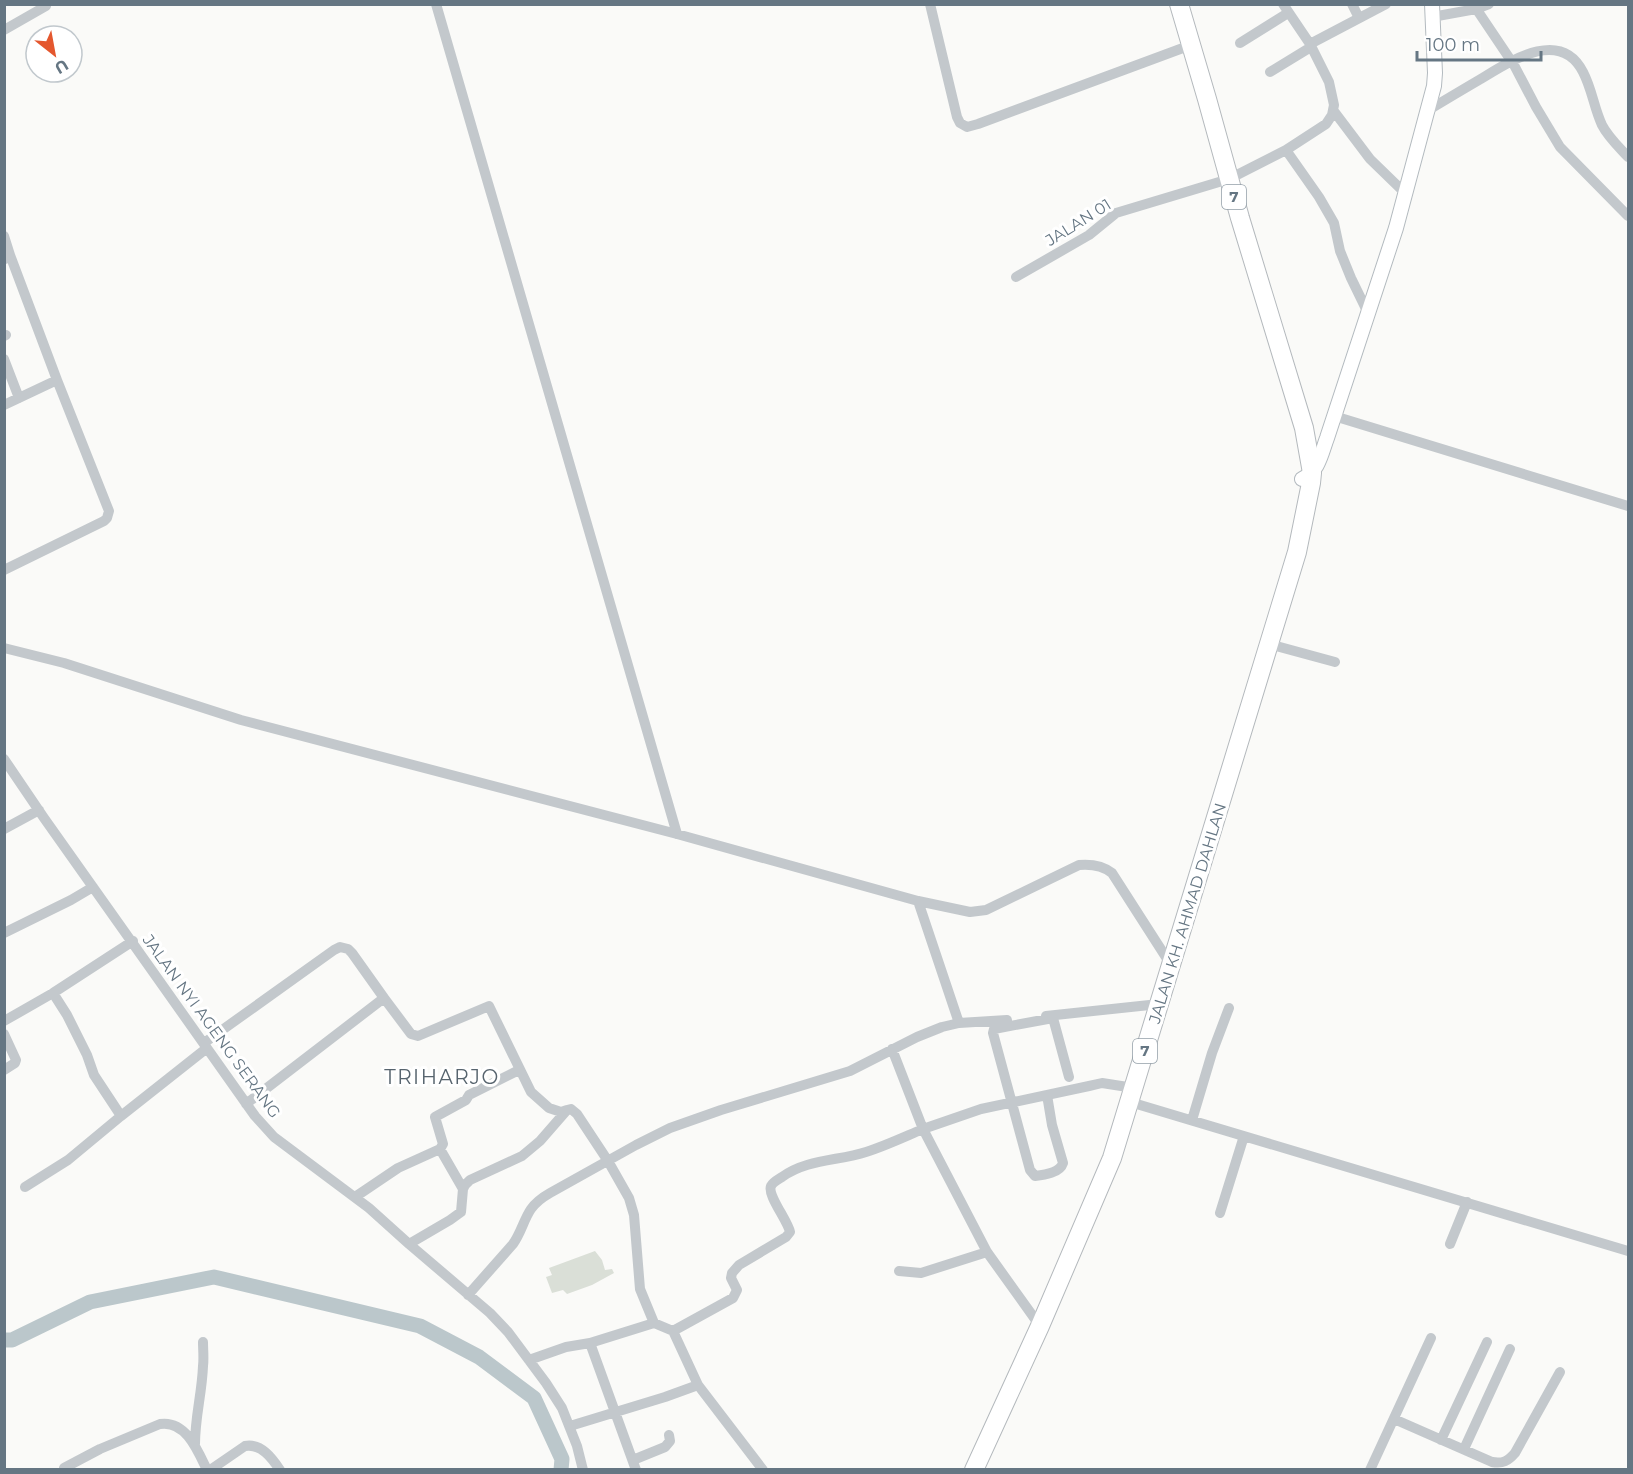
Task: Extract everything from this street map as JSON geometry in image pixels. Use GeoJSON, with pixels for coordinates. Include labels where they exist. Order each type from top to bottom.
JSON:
{"type":"FeatureCollection","features":[{"type":"Feature","properties":{"kind":"highway","name":"JALAN KH. AHMAD DAHLAN"},"geometry":{"type":"LineString","coordinates":[[974,1470],[1040,1326],[1112,1158],[1271,644],[1277,617],[1279,589],[1307,476],[1310,446],[1229,180],[1179,4]]}},
{"type":"Feature","properties":{"kind":"street"},"geometry":{"type":"LineString","coordinates":[[436,4],[677,834]]}},
{"type":"Feature","properties":{"kind":"street"},"geometry":{"type":"LineString","coordinates":[[930,4],[957,117],[960,123],[967,127],[1087,85],[1191,45]]}},
{"type":"Feature","properties":{"kind":"street"},"geometry":{"type":"LineString","coordinates":[[1353,4],[1359,18]]}},
{"type":"Feature","properties":{"kind":"street"},"geometry":{"type":"LineString","coordinates":[[1270,72],[1310,46],[1386,4]]}},
{"type":"Feature","properties":{"kind":"street"},"geometry":{"type":"LineString","coordinates":[[1307,476],[1319,462],[1310,446],[1334,416],[1396,228],[1428,111],[1435,73],[1432,10],[1489,4]]}},
{"type":"Feature","properties":{"kind":"street"},"geometry":{"type":"LineString","coordinates":[[4,30],[46,6]]}},
{"type":"Feature","properties":{"kind":"street"},"geometry":{"type":"LineString","coordinates":[[1474,7],[1511,61],[1560,147],[1629,216]]}},
{"type":"Feature","properties":{"kind":"street"},"geometry":{"type":"LineString","coordinates":[[1240,43],[1285,9],[1310,46],[1329,82],[1333,97],[1333,110],[1370,159],[1405,193]]}},
{"type":"Feature","properties":{"kind":"street"},"geometry":{"type":"LineString","coordinates":[[1428,111],[1511,61],[1543,50],[1557,50],[1570,55],[1578,63],[1603,128],[1629,157]]}},
{"type":"Feature","properties":{"kind":"street","name":"JALAN 01"},"geometry":{"type":"LineString","coordinates":[[1016,277],[1089,235],[1116,213],[1229,180],[1286,150],[1326,124],[1333,110]]}},
{"type":"Feature","properties":{"kind":"street"},"geometry":{"type":"LineString","coordinates":[[1286,150],[1334,222],[1340,251],[1368,313]]}},
{"type":"Feature","properties":{"kind":"street"},"geometry":{"type":"LineString","coordinates":[[4,236],[7,258],[110,511],[104,521],[4,570]]}},
{"type":"Feature","properties":{"kind":"street"},"geometry":{"type":"LineString","coordinates":[[4,359],[19,398]]}},
{"type":"Feature","properties":{"kind":"street"},"geometry":{"type":"LineString","coordinates":[[4,405],[57,380]]}},
{"type":"Feature","properties":{"kind":"street"},"geometry":{"type":"LineString","coordinates":[[1334,416],[1629,506]]}},
{"type":"Feature","properties":{"kind":"street"},"geometry":{"type":"LineString","coordinates":[[1271,644],[1335,662]]}},
{"type":"Feature","properties":{"kind":"street"},"geometry":{"type":"LineString","coordinates":[[4,648],[64,663],[241,720],[677,834],[918,901],[978,912],[1000,904],[1079,865],[1093,865],[1112,873],[1171,965]]}},
{"type":"Feature","properties":{"kind":"street","name":"JALAN NYI AGENG SERANG"},"geometry":{"type":"LineString","coordinates":[[4,759],[246,1104],[274,1137],[369,1208],[490,1313],[508,1332],[555,1396],[570,1426],[583,1470]]}},
{"type":"Feature","properties":{"kind":"street"},"geometry":{"type":"LineString","coordinates":[[4,829],[39,810]]}},
{"type":"Feature","properties":{"kind":"street"},"geometry":{"type":"LineString","coordinates":[[4,933],[93,887]]}},
{"type":"Feature","properties":{"kind":"street"},"geometry":{"type":"LineString","coordinates":[[918,901],[959,1023]]}},
{"type":"Feature","properties":{"kind":"street"},"geometry":{"type":"LineString","coordinates":[[4,1021],[53,993],[133,941]]}},
{"type":"Feature","properties":{"kind":"street"},"geometry":{"type":"LineString","coordinates":[[25,1187],[68,1160],[205,1045],[340,947],[352,953],[411,1034],[418,1036],[489,1006],[531,1092],[538,1100],[555,1110],[571,1109],[576,1114],[608,1161],[629,1198],[634,1215],[640,1289],[654,1323]]}},
{"type":"Feature","properties":{"kind":"street"},"geometry":{"type":"LineString","coordinates":[[53,993],[87,1054],[94,1075],[121,1116]]}},
{"type":"Feature","properties":{"kind":"street"},"geometry":{"type":"LineString","coordinates":[[246,1104],[384,998]]}},
{"type":"Feature","properties":{"kind":"street"},"geometry":{"type":"LineString","coordinates":[[468,1295],[520,1235],[531,1209],[539,1201],[670,1128],[850,1071],[942,1027],[959,1023],[1001,1021],[1159,1004]]}},
{"type":"Feature","properties":{"kind":"street"},"geometry":{"type":"LineString","coordinates":[[1192,1120],[1212,1053],[1229,1008]]}},
{"type":"Feature","properties":{"kind":"street"},"geometry":{"type":"LineString","coordinates":[[1047,1095],[1052,1125],[1063,1163],[1059,1170],[1038,1176],[1033,1175],[1030,1170],[993,1033],[995,1028],[1053,1018],[1069,1077]]}},
{"type":"Feature","properties":{"kind":"street"},"geometry":{"type":"LineString","coordinates":[[4,1034],[16,1060],[4,1070]]}},
{"type":"Feature","properties":{"kind":"street"},"geometry":{"type":"LineString","coordinates":[[892,1049],[922,1129],[987,1252],[1040,1326]]}},
{"type":"Feature","properties":{"kind":"street"},"geometry":{"type":"LineString","coordinates":[[355,1197],[398,1168],[440,1149],[443,1144],[435,1117],[466,1100],[469,1095],[519,1070]]}},
{"type":"Feature","properties":{"kind":"street"},"geometry":{"type":"LineString","coordinates":[[673,1331],[733,1298],[737,1290],[731,1278],[735,1268],[790,1233],[789,1226],[773,1197],[771,1186],[792,1170],[804,1165],[867,1152],[922,1129],[981,1110],[1102,1083],[1192,1120],[1629,1251]]}},
{"type":"Feature","properties":{"kind":"street"},"geometry":{"type":"LineString","coordinates":[[409,1244],[461,1212],[463,1189],[470,1180],[522,1156],[540,1141],[567,1110]]}},
{"type":"Feature","properties":{"kind":"street"},"geometry":{"type":"LineString","coordinates":[[1220,1213],[1244,1136]]}},
{"type":"Feature","properties":{"kind":"street"},"geometry":{"type":"LineString","coordinates":[[440,1149],[463,1189]]}},
{"type":"Feature","properties":{"kind":"street"},"geometry":{"type":"LineString","coordinates":[[1450,1244],[1467,1202]]}},
{"type":"Feature","properties":{"kind":"street"},"geometry":{"type":"LineString","coordinates":[[899,1271],[921,1273],[987,1252]]}},
{"type":"Feature","properties":{"kind":"street"},"geometry":{"type":"LineString","coordinates":[[529,1360],[566,1347],[590,1343],[654,1323],[673,1331],[698,1385],[763,1470]]}},
{"type":"Feature","properties":{"kind":"street"},"geometry":{"type":"LineString","coordinates":[[1370,1470],[1431,1338]]}},
{"type":"Feature","properties":{"kind":"street"},"geometry":{"type":"LineString","coordinates":[[195,1444],[196,1416],[204,1365],[202,1342]]}},
{"type":"Feature","properties":{"kind":"street"},"geometry":{"type":"LineString","coordinates":[[1442,1440],[1487,1342]]}},
{"type":"Feature","properties":{"kind":"street"},"geometry":{"type":"LineString","coordinates":[[590,1343],[634,1465],[665,1447],[670,1441],[669,1435]]}},
{"type":"Feature","properties":{"kind":"street"},"geometry":{"type":"LineString","coordinates":[[1464,1449],[1510,1349]]}},
{"type":"Feature","properties":{"kind":"street"},"geometry":{"type":"LineString","coordinates":[[1394,1419],[1492,1462],[1500,1463],[1511,1458],[1515,1453],[1560,1372]]}},
{"type":"Feature","properties":{"kind":"street"},"geometry":{"type":"LineString","coordinates":[[570,1426],[698,1385]]}},
{"type":"Feature","properties":{"kind":"street"},"geometry":{"type":"LineString","coordinates":[[63,1469],[99,1449],[160,1424],[168,1423],[174,1425],[195,1444],[208,1470],[245,1446],[251,1445],[261,1449],[280,1470]]}},
{"type":"Feature","properties":{"kind":"shaded area"},"geometry":{"type":"Polygon","coordinates":[[[595,1251],[602,1260],[605,1270],[612,1269],[614,1273],[592,1285],[567,1294],[563,1290],[552,1293],[546,1277],[552,1275],[549,1268],[595,1251]]]}},
{"type":"Feature","properties":{"kind":"waterway"},"geometry":{"type":"LineString","coordinates":[[4,1340],[12,1340],[90,1302],[214,1277],[420,1326],[479,1357],[534,1398],[562,1459],[561,1470]]}},
{"type":"Feature","properties":{"kind":"district","name":"TRIHARJO"},"geometry":{"type":"Point","coordinates":[442,1077]}}]}
